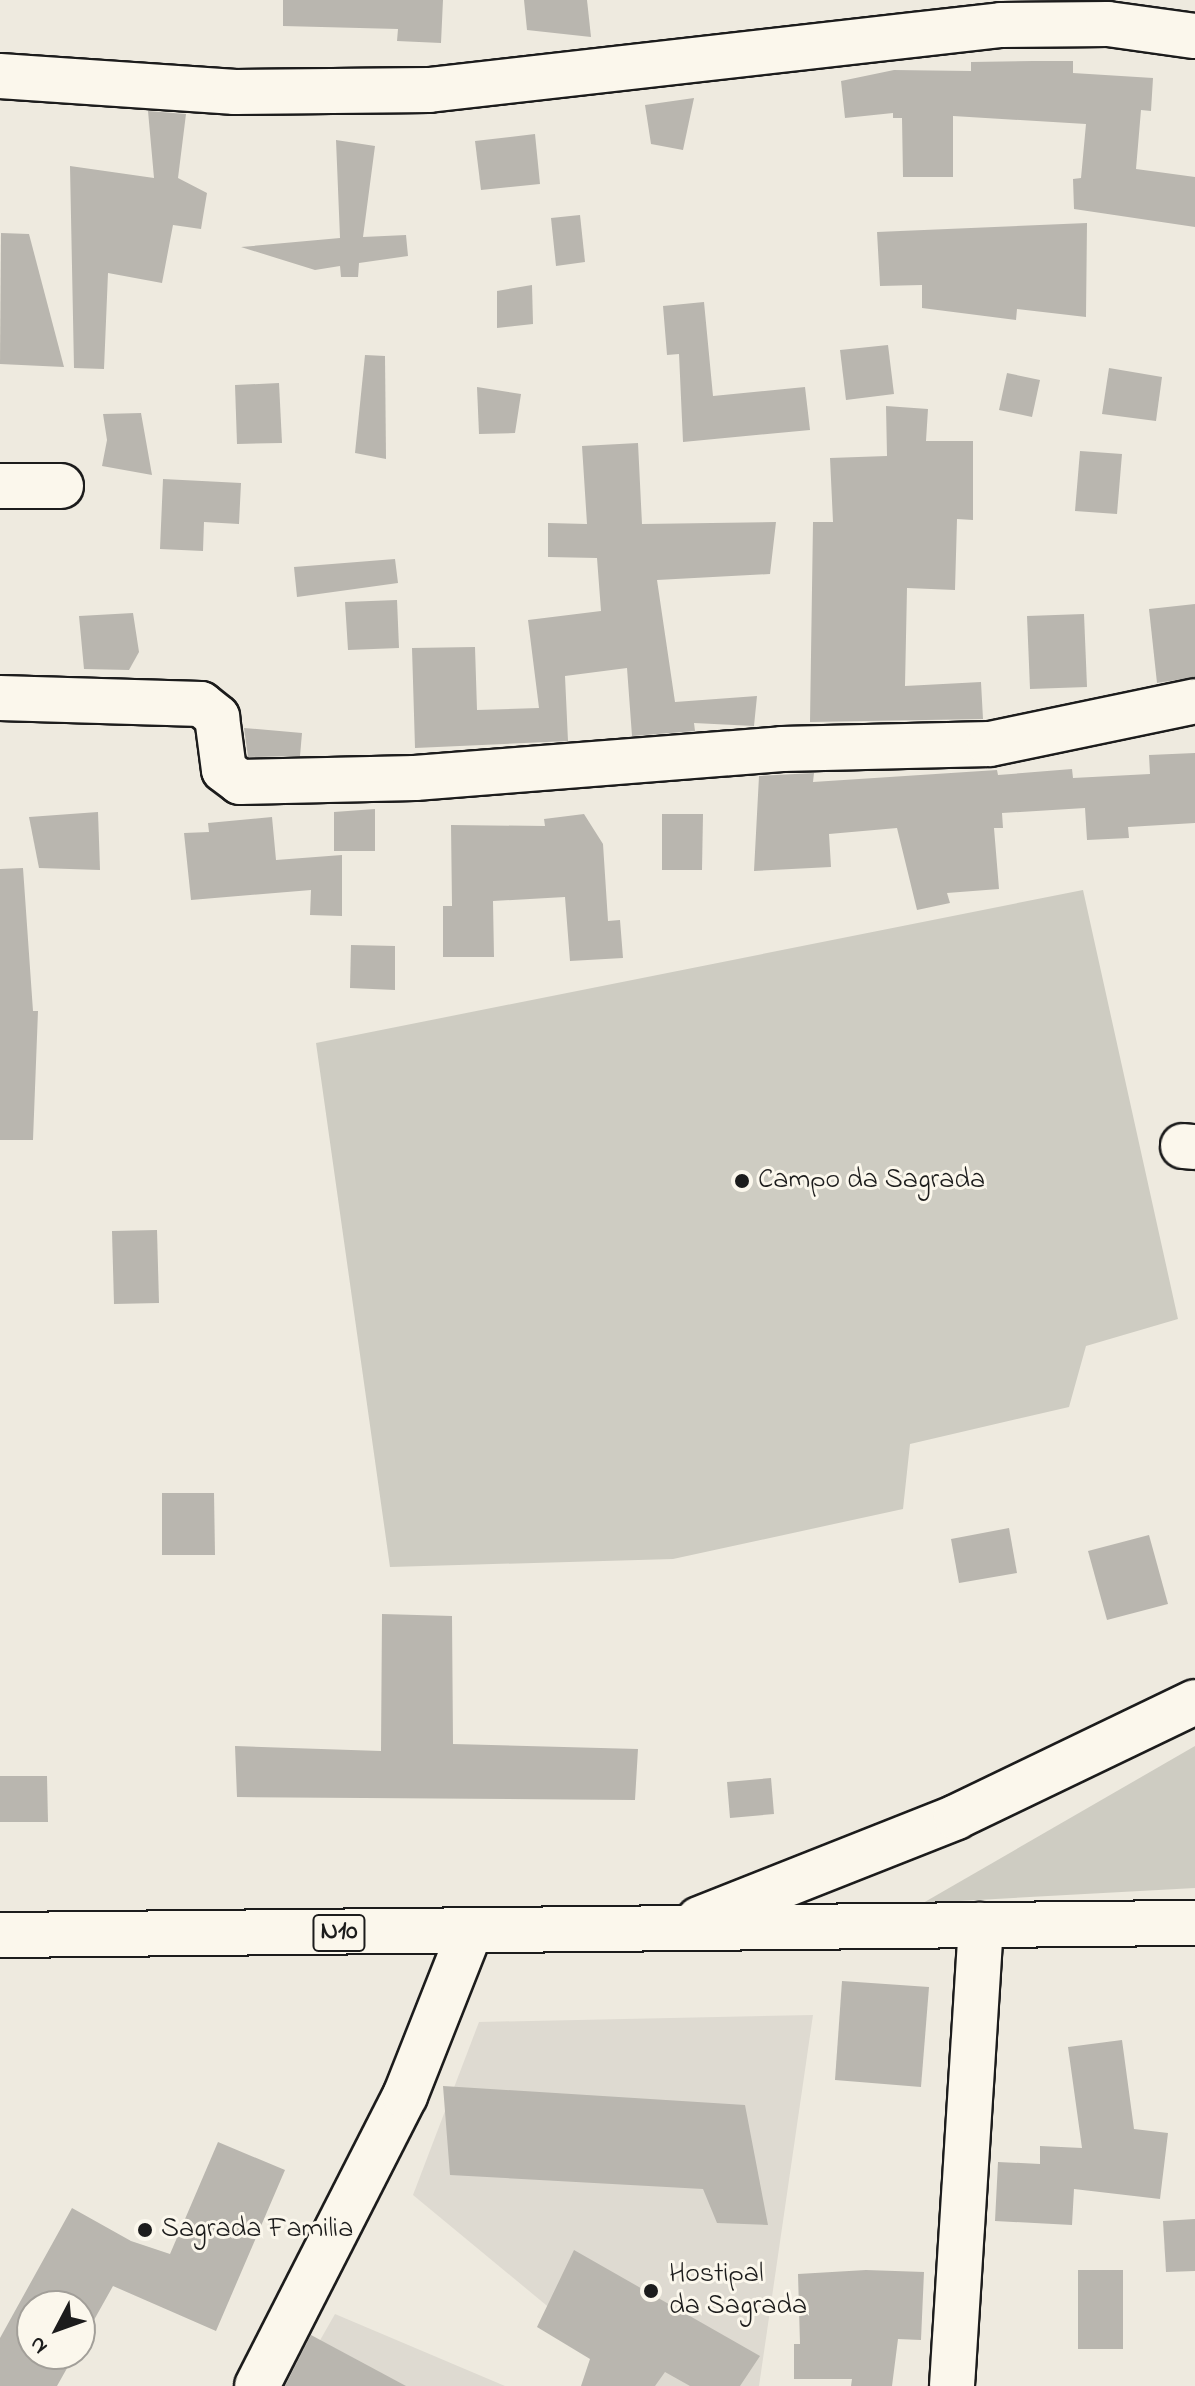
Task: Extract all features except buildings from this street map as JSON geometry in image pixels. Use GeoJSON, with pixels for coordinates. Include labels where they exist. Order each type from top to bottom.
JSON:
{"type":"FeatureCollection","features":[{"type":"Feature","properties":{"kind":"street"},"geometry":{"type":"LineString","coordinates":[[0,76],[235,92],[429,90],[1001,25],[1108,24],[1195,36]]}},
{"type":"Feature","properties":{"kind":"street"},"geometry":{"type":"LineString","coordinates":[[0,486],[61,486]]}},
{"type":"Feature","properties":{"kind":"street"},"geometry":{"type":"LineString","coordinates":[[0,698],[201,704],[217,717],[224,770],[240,782],[415,778],[782,749],[990,744],[1195,701]]}},
{"type":"Feature","properties":{"kind":"street","name":"N10"},"geometry":{"type":"LineString","coordinates":[[679,1927],[956,1817],[1195,1702]]}},
{"type":"Feature","properties":{"kind":"street","name":"N10"},"geometry":{"type":"LineString","coordinates":[[0,1935],[1195,1923]]}},
{"type":"Feature","properties":{"kind":"street"},"geometry":{"type":"LineString","coordinates":[[952,2386],[981,1925]]}},
{"type":"Feature","properties":{"kind":"street"},"geometry":{"type":"LineString","coordinates":[[257,2386],[405,2096],[470,1932]]}},
{"type":"Feature","properties":{"kind":"shaded area","name":"Campo da Sagrada"},"geometry":{"type":"Polygon","coordinates":[[[1083,890],[1178,1319],[1086,1346],[1069,1407],[910,1444],[903,1509],[673,1559],[390,1567],[316,1043],[1083,890]]]}},
{"type":"Feature","properties":{"kind":"shaded area"},"geometry":{"type":"Polygon","coordinates":[[[1195,1746],[1195,1888],[923,1903],[1195,1746]]]}},
{"type":"Feature","properties":{"kind":"shaded area","name":"Hostipal da Sagrada"},"geometry":{"type":"Polygon","coordinates":[[[813,2015],[759,2386],[644,2386],[413,2195],[479,2022],[813,2015]]]}},
{"type":"Feature","properties":{"kind":"shaded area"},"geometry":{"type":"Polygon","coordinates":[[[335,2314],[505,2386],[294,2386],[335,2314]]]}},
{"type":"Feature","properties":{"kind":"place","name":"Campo da Sagrada"},"geometry":{"type":"Point","coordinates":[742,1181]}},
{"type":"Feature","properties":{"kind":"place","name":"Sagrada Familia"},"geometry":{"type":"Point","coordinates":[145,2230]}},
{"type":"Feature","properties":{"kind":"place","name":"Hostipal da Sagrada"},"geometry":{"type":"Point","coordinates":[651,2291]}}]}
